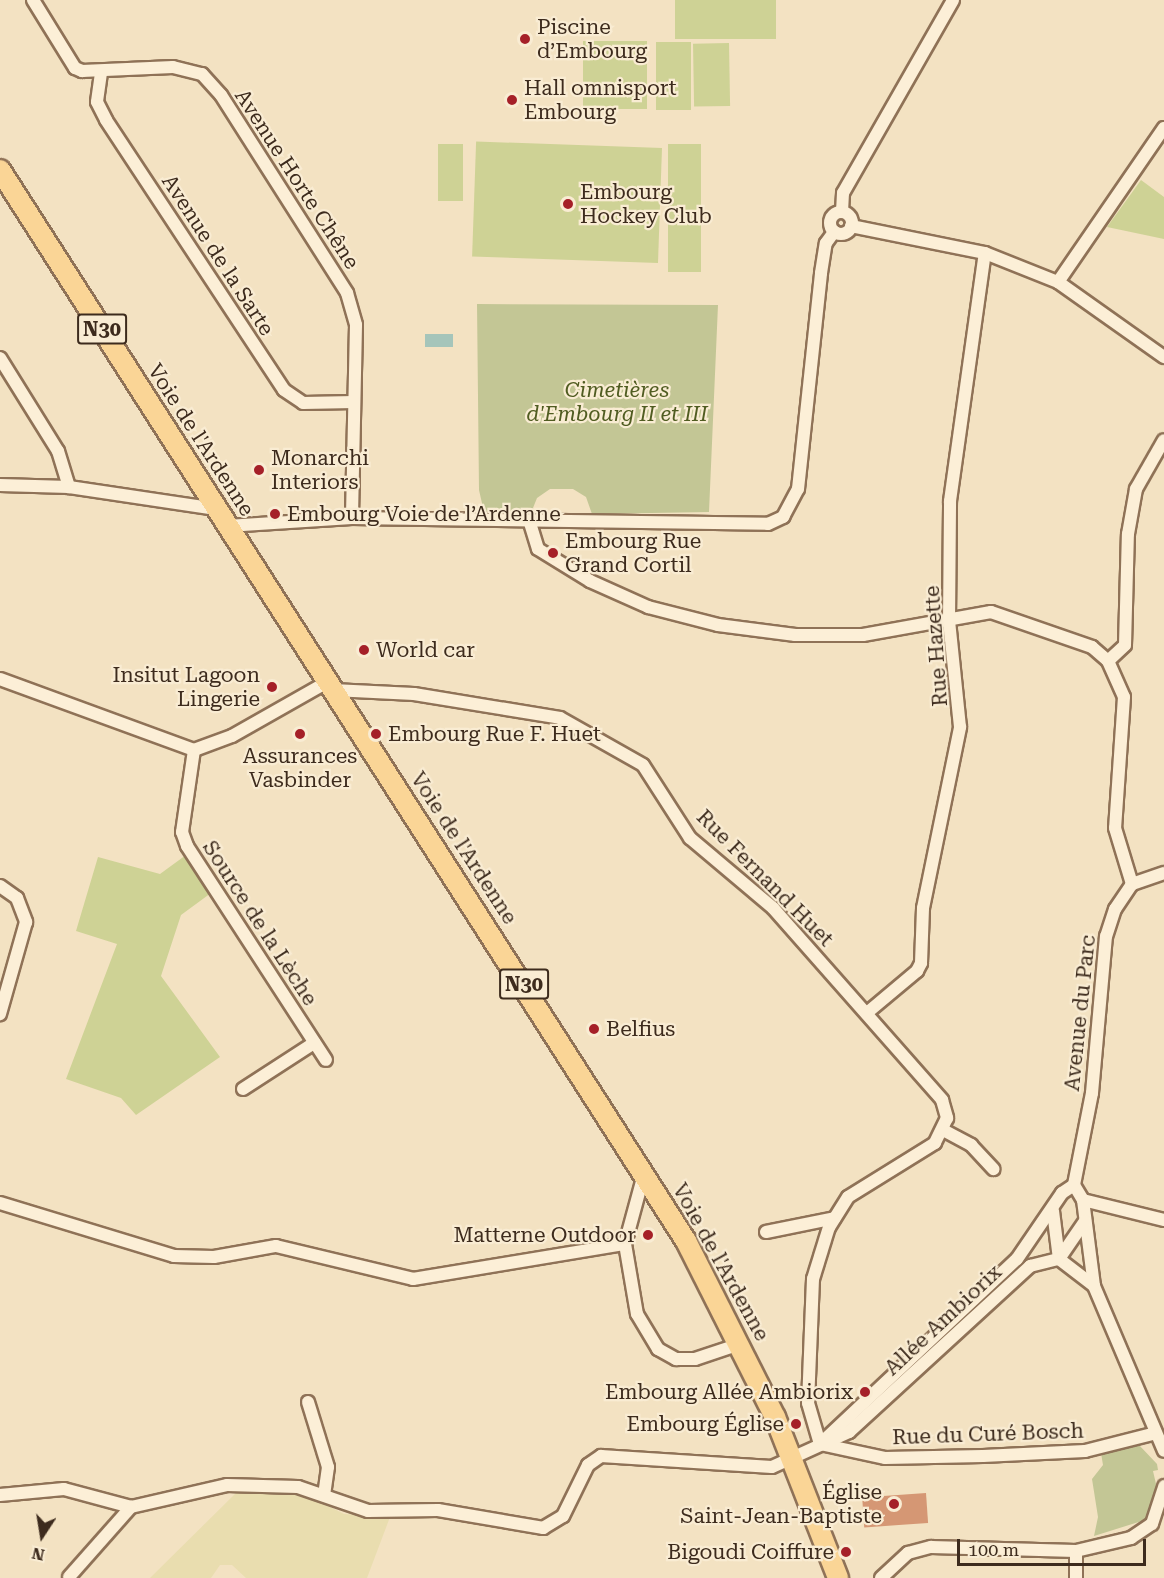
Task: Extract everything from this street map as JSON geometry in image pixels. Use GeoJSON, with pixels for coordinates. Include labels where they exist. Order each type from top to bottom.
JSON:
{"type":"FeatureCollection","features":[{"type":"Feature","properties":{"kind":"main road","name":"Voie de l'Ardenne"},"geometry":{"type":"LineString","coordinates":[[0,170],[644,1174],[709,1280],[793,1458],[838,1578]]}},
{"type":"Feature","properties":{"kind":"street","name":"Avenue Horte Chêne"},"geometry":{"type":"LineString","coordinates":[[33,0],[75,68],[102,74],[173,67],[202,74],[221,95],[353,307],[352,518]]}},
{"type":"Feature","properties":{"kind":"street"},"geometry":{"type":"LineString","coordinates":[[842,212],[843,193],[953,0]]}},
{"type":"Feature","properties":{"kind":"street","name":"Avenue de la Sarte"},"geometry":{"type":"LineString","coordinates":[[102,74],[97,102],[106,120],[284,390],[303,403],[354,402]]}},
{"type":"Feature","properties":{"kind":"street"},"geometry":{"type":"LineString","coordinates":[[1058,282],[1164,128]]}},
{"type":"Feature","properties":{"kind":"street"},"geometry":{"type":"LineString","coordinates":[[842,212],[848,215],[851,226]]}},
{"type":"Feature","properties":{"kind":"street"},"geometry":{"type":"LineString","coordinates":[[834,232],[830,219],[842,212]]}},
{"type":"Feature","properties":{"kind":"street"},"geometry":{"type":"LineString","coordinates":[[834,232],[844,234],[851,226]]}},
{"type":"Feature","properties":{"kind":"street"},"geometry":{"type":"LineString","coordinates":[[851,226],[985,253],[1058,282],[1164,357]]}},
{"type":"Feature","properties":{"kind":"street"},"geometry":{"type":"LineString","coordinates":[[227,526],[352,518],[530,523],[768,524],[783,517],[798,489],[821,273],[826,243],[834,232]]}},
{"type":"Feature","properties":{"kind":"street","name":"Rue Hazette"},"geometry":{"type":"LineString","coordinates":[[868,1012],[917,971],[921,963],[923,908],[960,727],[949,621],[950,501],[985,253]]}},
{"type":"Feature","properties":{"kind":"street"},"geometry":{"type":"LineString","coordinates":[[0,358],[58,451],[69,487]]}},
{"type":"Feature","properties":{"kind":"street"},"geometry":{"type":"LineString","coordinates":[[1108,661],[1125,645],[1128,534],[1136,489],[1164,440]]}},
{"type":"Feature","properties":{"kind":"street"},"geometry":{"type":"LineString","coordinates":[[0,486],[69,487],[216,508]]}},
{"type":"Feature","properties":{"kind":"street"},"geometry":{"type":"LineString","coordinates":[[530,523],[538,549],[590,581],[648,607],[718,626],[795,635],[863,635],[991,612],[1092,647],[1108,661],[1124,697],[1115,828],[1132,884],[1164,873]]}},
{"type":"Feature","properties":{"kind":"street"},"geometry":{"type":"LineString","coordinates":[[0,679],[194,750],[231,736],[330,686]]}},
{"type":"Feature","properties":{"kind":"street","name":"Rue Fernand Huet"},"geometry":{"type":"LineString","coordinates":[[330,686],[414,694],[560,718],[643,765],[690,838],[759,894],[868,1012],[942,1100],[947,1118],[945,1131]]}},
{"type":"Feature","properties":{"kind":"street","name":"Source de la Lèche"},"geometry":{"type":"LineString","coordinates":[[194,750],[182,832],[187,846],[249,936],[326,1060]]}},
{"type":"Feature","properties":{"kind":"street","name":"Avenue du Parc"},"geometry":{"type":"LineString","coordinates":[[1053,1211],[1062,1193],[1074,1185],[1092,1093],[1106,936],[1115,909],[1132,884]]}},
{"type":"Feature","properties":{"kind":"street"},"geometry":{"type":"LineString","coordinates":[[0,886],[16,898],[26,922],[0,1014]]}},
{"type":"Feature","properties":{"kind":"street"},"geometry":{"type":"LineString","coordinates":[[243,1089],[314,1043]]}},
{"type":"Feature","properties":{"kind":"street"},"geometry":{"type":"LineString","coordinates":[[820,1444],[808,1403],[813,1279],[835,1218],[855,1191],[935,1143],[945,1131],[971,1145],[993,1169]]}},
{"type":"Feature","properties":{"kind":"street"},"geometry":{"type":"LineString","coordinates":[[644,1174],[625,1244],[637,1314],[658,1349],[676,1359],[695,1359],[740,1344]]}},
{"type":"Feature","properties":{"kind":"street"},"geometry":{"type":"LineString","coordinates":[[1074,1185],[1083,1200],[1094,1286],[1164,1451]]}},
{"type":"Feature","properties":{"kind":"street"},"geometry":{"type":"LineString","coordinates":[[1083,1200],[1164,1220]]}},
{"type":"Feature","properties":{"kind":"street"},"geometry":{"type":"LineString","coordinates":[[0,1203],[174,1256],[214,1257],[276,1246],[412,1280],[625,1244]]}},
{"type":"Feature","properties":{"kind":"street"},"geometry":{"type":"LineString","coordinates":[[1053,1211],[1059,1260],[1094,1286]]}},
{"type":"Feature","properties":{"kind":"street","name":"Allée Ambiorix"},"geometry":{"type":"LineString","coordinates":[[820,1444],[1017,1259],[1053,1211]]}},
{"type":"Feature","properties":{"kind":"street"},"geometry":{"type":"LineString","coordinates":[[766,1232],[835,1218]]}},
{"type":"Feature","properties":{"kind":"street"},"geometry":{"type":"LineString","coordinates":[[1059,1260],[1085,1221]]}},
{"type":"Feature","properties":{"kind":"street","name":"Allée Ambiorix"},"geometry":{"type":"LineString","coordinates":[[131,1507],[227,1485],[298,1487],[368,1511],[438,1510],[543,1528],[563,1516],[588,1466],[602,1456],[772,1467],[849,1432],[1030,1266],[1059,1260]]}},
{"type":"Feature","properties":{"kind":"street"},"geometry":{"type":"LineString","coordinates":[[309,1402],[328,1467],[324,1495]]}},
{"type":"Feature","properties":{"kind":"street","name":"Rue du Curé Bosch"},"geometry":{"type":"LineString","coordinates":[[820,1444],[885,1458],[982,1456],[1085,1451],[1156,1433]]}},
{"type":"Feature","properties":{"kind":"street"},"geometry":{"type":"LineString","coordinates":[[881,1578],[908,1552],[931,1547],[1076,1551],[1131,1539],[1152,1524],[1164,1486]]}},
{"type":"Feature","properties":{"kind":"street"},"geometry":{"type":"LineString","coordinates":[[0,1495],[64,1489],[131,1507],[69,1577]]}},
{"type":"Feature","properties":{"kind":"street"},"geometry":{"type":"LineString","coordinates":[[1076,1551],[1076,1578]]}},
{"type":"Feature","properties":{"kind":"shaded area"},"geometry":{"type":"Polygon","coordinates":[[[238,1491],[309,1496],[344,1514],[390,1517],[367,1578],[246,1578],[232,1565],[220,1565],[211,1578],[150,1578],[238,1491]]]}},
{"type":"Feature","properties":{"kind":"green space"},"geometry":{"type":"Polygon","coordinates":[[[675,0],[776,0],[776,39],[675,39],[675,0]]]}},
{"type":"Feature","properties":{"kind":"green space"},"geometry":{"type":"Polygon","coordinates":[[[583,41],[647,41],[647,109],[583,109],[583,41]]]}},
{"type":"Feature","properties":{"kind":"green space"},"geometry":{"type":"Polygon","coordinates":[[[656,42],[691,42],[691,110],[656,110],[656,42]]]}},
{"type":"Feature","properties":{"kind":"green space"},"geometry":{"type":"Polygon","coordinates":[[[729,43],[730,106],[694,107],[693,44],[729,43]]]}},
{"type":"Feature","properties":{"kind":"green space","name":"Embourg Hockey Club"},"geometry":{"type":"Polygon","coordinates":[[[476,142],[662,148],[658,263],[472,256],[476,142]]]}},
{"type":"Feature","properties":{"kind":"green space"},"geometry":{"type":"Polygon","coordinates":[[[438,144],[463,144],[463,201],[438,201],[438,144]]]}},
{"type":"Feature","properties":{"kind":"green space"},"geometry":{"type":"Polygon","coordinates":[[[668,144],[701,144],[701,272],[668,272],[668,144]]]}},
{"type":"Feature","properties":{"kind":"green space"},"geometry":{"type":"Polygon","coordinates":[[[1141,180],[1164,197],[1164,239],[1107,227],[1141,180]]]}},
{"type":"Feature","properties":{"kind":"green space","name":"Cimetières d'Embourg II et III"},"geometry":{"type":"Polygon","coordinates":[[[477,304],[718,305],[709,512],[592,514],[586,497],[573,489],[550,489],[537,498],[531,513],[484,512],[479,490],[477,304]]]}},
{"type":"Feature","properties":{"kind":"green space"},"geometry":{"type":"Polygon","coordinates":[[[186,855],[211,893],[181,915],[161,976],[220,1057],[136,1115],[121,1098],[66,1079],[117,944],[76,931],[98,857],[160,874],[186,855]]]}},
{"type":"Feature","properties":{"kind":"green space"},"geometry":{"type":"Polygon","coordinates":[[[1139,1445],[1157,1464],[1158,1470],[1153,1471],[1159,1497],[1145,1520],[1094,1536],[1098,1517],[1092,1479],[1103,1465],[1101,1453],[1139,1445]]]}},
{"type":"Feature","properties":{"kind":"water"},"geometry":{"type":"Polygon","coordinates":[[[425,334],[453,334],[453,347],[425,347],[425,334]]]}},
{"type":"Feature","properties":{"kind":"building","name":"Église Saint-Jean-Baptiste"},"geometry":{"type":"Polygon","coordinates":[[[926,1493],[928,1523],[864,1527],[862,1497],[926,1493]]]}},
{"type":"Feature","properties":{"kind":"place","name":"Piscine d’Embourg"},"geometry":{"type":"Point","coordinates":[525,39]}},
{"type":"Feature","properties":{"kind":"place","name":"Hall omnisport Embourg"},"geometry":{"type":"Point","coordinates":[512,100]}},
{"type":"Feature","properties":{"kind":"place","name":"Embourg Hockey Club"},"geometry":{"type":"Point","coordinates":[568,204]}},
{"type":"Feature","properties":{"kind":"place","name":"Monarchi Interiors"},"geometry":{"type":"Point","coordinates":[259,470]}},
{"type":"Feature","properties":{"kind":"place","name":"Embourg Voie de l’Ardenne"},"geometry":{"type":"Point","coordinates":[275,514]}},
{"type":"Feature","properties":{"kind":"place","name":"Embourg Rue Grand Cortil"},"geometry":{"type":"Point","coordinates":[553,553]}},
{"type":"Feature","properties":{"kind":"place","name":"World car"},"geometry":{"type":"Point","coordinates":[364,650]}},
{"type":"Feature","properties":{"kind":"place","name":"Insitut Lagoon Lingerie"},"geometry":{"type":"Point","coordinates":[272,687]}},
{"type":"Feature","properties":{"kind":"place","name":"Assurances Vasbinder"},"geometry":{"type":"Point","coordinates":[300,734]}},
{"type":"Feature","properties":{"kind":"place","name":"Embourg Rue F. Huet"},"geometry":{"type":"Point","coordinates":[376,734]}},
{"type":"Feature","properties":{"kind":"place","name":"Belfius"},"geometry":{"type":"Point","coordinates":[594,1029]}},
{"type":"Feature","properties":{"kind":"place","name":"Matterne Outdoor"},"geometry":{"type":"Point","coordinates":[648,1235]}},
{"type":"Feature","properties":{"kind":"place","name":"Embourg Allée Ambiorix"},"geometry":{"type":"Point","coordinates":[865,1392]}},
{"type":"Feature","properties":{"kind":"place","name":"Embourg Église"},"geometry":{"type":"Point","coordinates":[796,1424]}},
{"type":"Feature","properties":{"kind":"place","name":"Église Saint-Jean-Baptiste"},"geometry":{"type":"Point","coordinates":[894,1504]}},
{"type":"Feature","properties":{"kind":"place","name":"Bigoudi Coiffure"},"geometry":{"type":"Point","coordinates":[846,1552]}}]}
